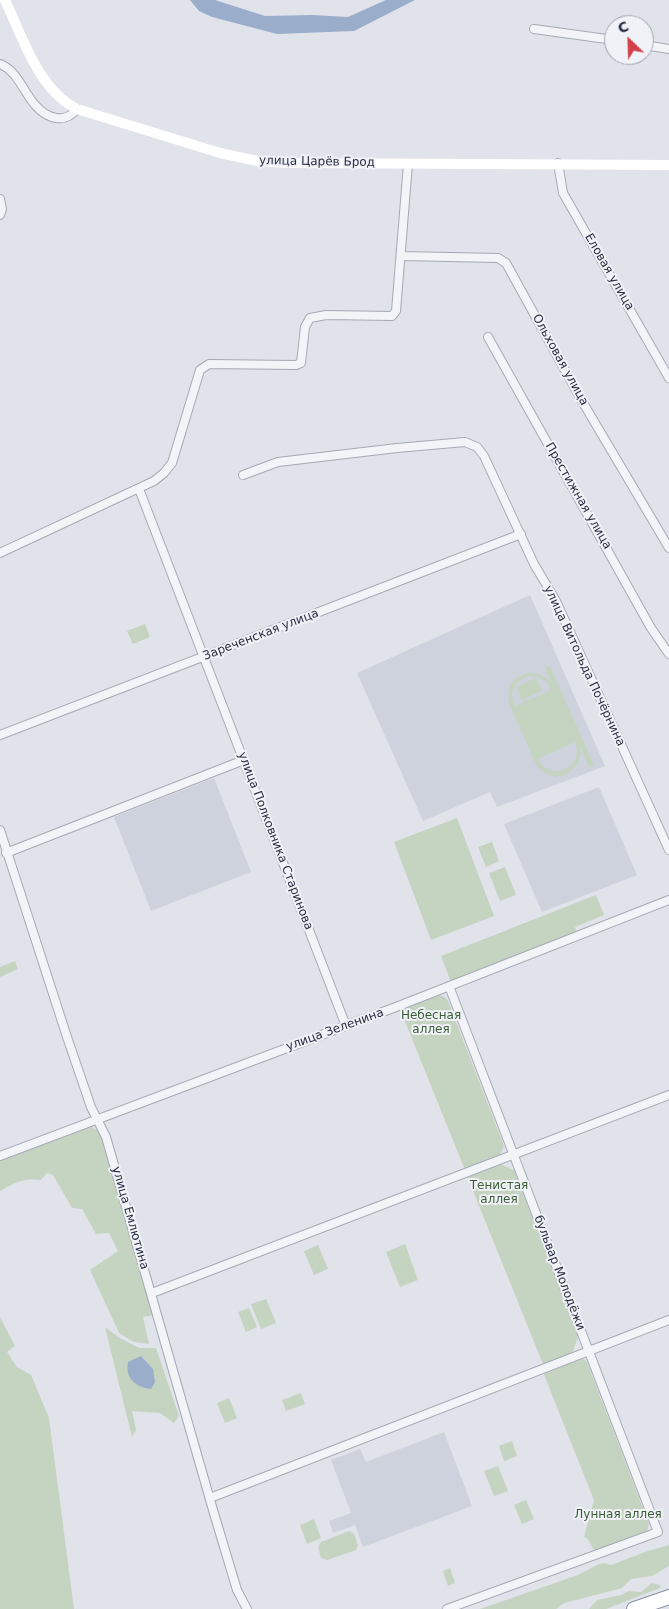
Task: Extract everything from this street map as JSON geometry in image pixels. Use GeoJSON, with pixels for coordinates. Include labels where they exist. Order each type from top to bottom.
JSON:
{"type":"FeatureCollection","features":[{"type":"Feature","properties":{"kind":"highway"},"geometry":{"type":"LineString","coordinates":[[634,1609],[669,1597]]}},
{"type":"Feature","properties":{"kind":"street","name":"улица Царёв Брод"},"geometry":{"type":"LineString","coordinates":[[5,0],[41,75],[61,99],[77,109],[220,154],[287,164],[558,163],[669,165]]}},
{"type":"Feature","properties":{"kind":"street"},"geometry":{"type":"LineString","coordinates":[[534,29],[604,39]]}},
{"type":"Feature","properties":{"kind":"street"},"geometry":{"type":"LineString","coordinates":[[654,47],[669,50]]}},
{"type":"Feature","properties":{"kind":"street"},"geometry":{"type":"LineString","coordinates":[[0,64],[9,69],[17,78],[37,107],[53,117],[62,119],[69,117],[77,109]]}},
{"type":"Feature","properties":{"kind":"street","name":"Еловая улица"},"geometry":{"type":"LineString","coordinates":[[558,163],[563,192],[669,378]]}},
{"type":"Feature","properties":{"kind":"street"},"geometry":{"type":"LineString","coordinates":[[0,553],[154,481],[164,474],[172,463],[200,370],[209,364],[296,365],[301,363],[305,327],[310,318],[326,315],[392,316],[396,311],[408,164]]}},
{"type":"Feature","properties":{"kind":"street"},"geometry":{"type":"LineString","coordinates":[[0,198],[2,209],[0,216]]}},
{"type":"Feature","properties":{"kind":"street","name":"Ольховая улица"},"geometry":{"type":"LineString","coordinates":[[401,256],[498,258],[506,263],[582,402],[669,548]]}},
{"type":"Feature","properties":{"kind":"street","name":"Престижная улица"},"geometry":{"type":"LineString","coordinates":[[488,337],[651,628],[669,654]]}},
{"type":"Feature","properties":{"kind":"street","name":"улица Витольда Почёрнина"},"geometry":{"type":"LineString","coordinates":[[243,475],[278,462],[465,442],[477,447],[484,456],[534,564],[556,601],[669,850]]}},
{"type":"Feature","properties":{"kind":"street","name":"улица Полковника Старинова"},"geometry":{"type":"LineString","coordinates":[[139,488],[346,1026]]}},
{"type":"Feature","properties":{"kind":"street","name":"Зареченская улица"},"geometry":{"type":"LineString","coordinates":[[0,735],[521,534]]}},
{"type":"Feature","properties":{"kind":"street"},"geometry":{"type":"LineString","coordinates":[[6,852],[244,760]]}},
{"type":"Feature","properties":{"kind":"street","name":"улица Емлютина"},"geometry":{"type":"LineString","coordinates":[[0,830],[66,1037],[91,1107],[106,1136],[210,1498],[238,1590],[247,1609]]}},
{"type":"Feature","properties":{"kind":"street","name":"улица Зеленина"},"geometry":{"type":"LineString","coordinates":[[0,1156],[346,1026],[669,900]]}},
{"type":"Feature","properties":{"kind":"street","name":"бульвар Молодёжи"},"geometry":{"type":"LineString","coordinates":[[447,1609],[658,1532],[449,986]]}},
{"type":"Feature","properties":{"kind":"street"},"geometry":{"type":"LineString","coordinates":[[152,1294],[669,1096]]}},
{"type":"Feature","properties":{"kind":"street"},"geometry":{"type":"LineString","coordinates":[[210,1498],[669,1320]]}},
{"type":"Feature","properties":{"kind":"shaded area"},"geometry":{"type":"Polygon","coordinates":[[[530,595],[605,766],[497,807],[490,792],[423,821],[357,673],[530,595]]]}},
{"type":"Feature","properties":{"kind":"shaded area"},"geometry":{"type":"Polygon","coordinates":[[[214,778],[251,872],[151,911],[114,817],[214,778]]]}},
{"type":"Feature","properties":{"kind":"shaded area"},"geometry":{"type":"Polygon","coordinates":[[[599,787],[637,875],[542,912],[504,824],[599,787]]]}},
{"type":"Feature","properties":{"kind":"shaded area"},"geometry":{"type":"Polygon","coordinates":[[[444,1432],[472,1506],[363,1547],[355,1525],[333,1533],[329,1521],[351,1513],[331,1460],[360,1449],[366,1462],[444,1432]]]}},
{"type":"Feature","properties":{"kind":"green space"},"geometry":{"type":"Polygon","coordinates":[[[145,624],[150,637],[133,644],[127,631],[145,624]]]}},
{"type":"Feature","properties":{"kind":"green space"},"geometry":{"type":"Polygon","coordinates":[[[550,666],[594,765],[589,767],[581,748],[577,764],[566,774],[559,776],[551,776],[537,766],[510,706],[508,696],[514,681],[527,673],[543,676],[551,682],[545,668],[550,666]],[[533,676],[522,679],[515,686],[513,700],[515,706],[551,690],[546,681],[533,676]],[[575,742],[538,759],[551,770],[565,769],[575,759],[577,751],[575,742]]]}},
{"type":"Feature","properties":{"kind":"green space"},"geometry":{"type":"Polygon","coordinates":[[[536,678],[542,691],[522,700],[516,687],[536,678]]]}},
{"type":"Feature","properties":{"kind":"green space"},"geometry":{"type":"Polygon","coordinates":[[[457,818],[494,916],[431,940],[394,842],[457,818]]]}},
{"type":"Feature","properties":{"kind":"green space"},"geometry":{"type":"Polygon","coordinates":[[[492,842],[499,861],[486,867],[478,847],[492,842]]]}},
{"type":"Feature","properties":{"kind":"green space"},"geometry":{"type":"Polygon","coordinates":[[[505,867],[516,895],[500,901],[489,873],[505,867]]]}},
{"type":"Feature","properties":{"kind":"green space"},"geometry":{"type":"Polygon","coordinates":[[[596,895],[604,915],[575,927],[577,933],[451,982],[441,956],[596,895]]]}},
{"type":"Feature","properties":{"kind":"green space"},"geometry":{"type":"Polygon","coordinates":[[[15,961],[18,969],[0,977],[0,967],[15,961]]]}},
{"type":"Feature","properties":{"kind":"green space","name":"Небесная аллея"},"geometry":{"type":"Polygon","coordinates":[[[439,995],[445,997],[448,1001],[504,1146],[499,1157],[465,1170],[400,1009],[439,995]]]}},
{"type":"Feature","properties":{"kind":"green space"},"geometry":{"type":"Polygon","coordinates":[[[91,1127],[98,1130],[102,1135],[154,1315],[143,1317],[149,1344],[134,1342],[119,1333],[90,1270],[118,1251],[109,1233],[96,1234],[82,1209],[72,1208],[53,1175],[47,1173],[41,1180],[24,1180],[0,1191],[0,1161],[91,1127]]]}},
{"type":"Feature","properties":{"kind":"green space","name":"Тенистая аллея"},"geometry":{"type":"Polygon","coordinates":[[[500,1164],[514,1170],[578,1337],[572,1353],[543,1364],[467,1176],[500,1164]]]}},
{"type":"Feature","properties":{"kind":"green space"},"geometry":{"type":"Polygon","coordinates":[[[405,1244],[418,1280],[400,1287],[386,1252],[405,1244]]]}},
{"type":"Feature","properties":{"kind":"green space"},"geometry":{"type":"Polygon","coordinates":[[[318,1245],[328,1269],[314,1275],[304,1251],[318,1245]]]}},
{"type":"Feature","properties":{"kind":"green space"},"geometry":{"type":"Polygon","coordinates":[[[266,1299],[276,1323],[261,1329],[251,1304],[266,1299]]]}},
{"type":"Feature","properties":{"kind":"green space"},"geometry":{"type":"Polygon","coordinates":[[[249,1308],[257,1327],[246,1332],[238,1312],[249,1308]]]}},
{"type":"Feature","properties":{"kind":"green space"},"geometry":{"type":"Polygon","coordinates":[[[0,1317],[15,1346],[7,1352],[17,1367],[31,1375],[49,1418],[74,1609],[0,1609],[0,1317]]]}},
{"type":"Feature","properties":{"kind":"green space"},"geometry":{"type":"Polygon","coordinates":[[[105,1327],[118,1337],[139,1348],[156,1348],[179,1416],[174,1423],[160,1413],[132,1411],[136,1430],[132,1437],[105,1327]]]}},
{"type":"Feature","properties":{"kind":"green space","name":"Лунная аллея"},"geometry":{"type":"Polygon","coordinates":[[[580,1358],[587,1362],[649,1524],[647,1531],[644,1533],[597,1551],[593,1549],[588,1539],[584,1537],[594,1500],[543,1372],[580,1358]]]}},
{"type":"Feature","properties":{"kind":"green space"},"geometry":{"type":"Polygon","coordinates":[[[301,1393],[305,1404],[286,1411],[282,1400],[301,1393]]]}},
{"type":"Feature","properties":{"kind":"green space"},"geometry":{"type":"Polygon","coordinates":[[[229,1398],[237,1418],[225,1423],[217,1403],[229,1398]]]}},
{"type":"Feature","properties":{"kind":"green space"},"geometry":{"type":"Polygon","coordinates":[[[512,1441],[517,1456],[504,1461],[499,1446],[512,1441]]]}},
{"type":"Feature","properties":{"kind":"green space"},"geometry":{"type":"Polygon","coordinates":[[[498,1466],[508,1491],[494,1496],[484,1471],[498,1466]]]}},
{"type":"Feature","properties":{"kind":"green space"},"geometry":{"type":"Polygon","coordinates":[[[526,1500],[534,1519],[522,1524],[514,1505],[526,1500]]]}},
{"type":"Feature","properties":{"kind":"green space"},"geometry":{"type":"Polygon","coordinates":[[[314,1519],[321,1538],[307,1544],[300,1525],[314,1519]]]}},
{"type":"Feature","properties":{"kind":"green space"},"geometry":{"type":"Polygon","coordinates":[[[349,1531],[354,1534],[358,1545],[356,1550],[327,1560],[321,1558],[318,1547],[321,1542],[349,1531]]]}},
{"type":"Feature","properties":{"kind":"green space"},"geometry":{"type":"Polygon","coordinates":[[[669,1545],[669,1566],[652,1576],[631,1579],[622,1588],[564,1603],[556,1609],[480,1609],[578,1575],[599,1564],[611,1565],[669,1545]]]}},
{"type":"Feature","properties":{"kind":"green space"},"geometry":{"type":"Polygon","coordinates":[[[450,1568],[455,1583],[448,1586],[443,1571],[450,1568]]]}},
{"type":"Feature","properties":{"kind":"green space"},"geometry":{"type":"Polygon","coordinates":[[[652,1583],[660,1585],[660,1588],[606,1609],[589,1609],[597,1600],[621,1595],[629,1591],[641,1592],[652,1583]]]}},
{"type":"Feature","properties":{"kind":"water"},"geometry":{"type":"Polygon","coordinates":[[[190,0],[215,0],[265,16],[313,15],[348,17],[386,0],[415,0],[354,31],[277,34],[212,17],[199,11],[190,0]]]}},
{"type":"Feature","properties":{"kind":"water"},"geometry":{"type":"Polygon","coordinates":[[[141,1356],[153,1369],[155,1382],[151,1389],[136,1384],[128,1373],[128,1362],[141,1356]]]}}]}
